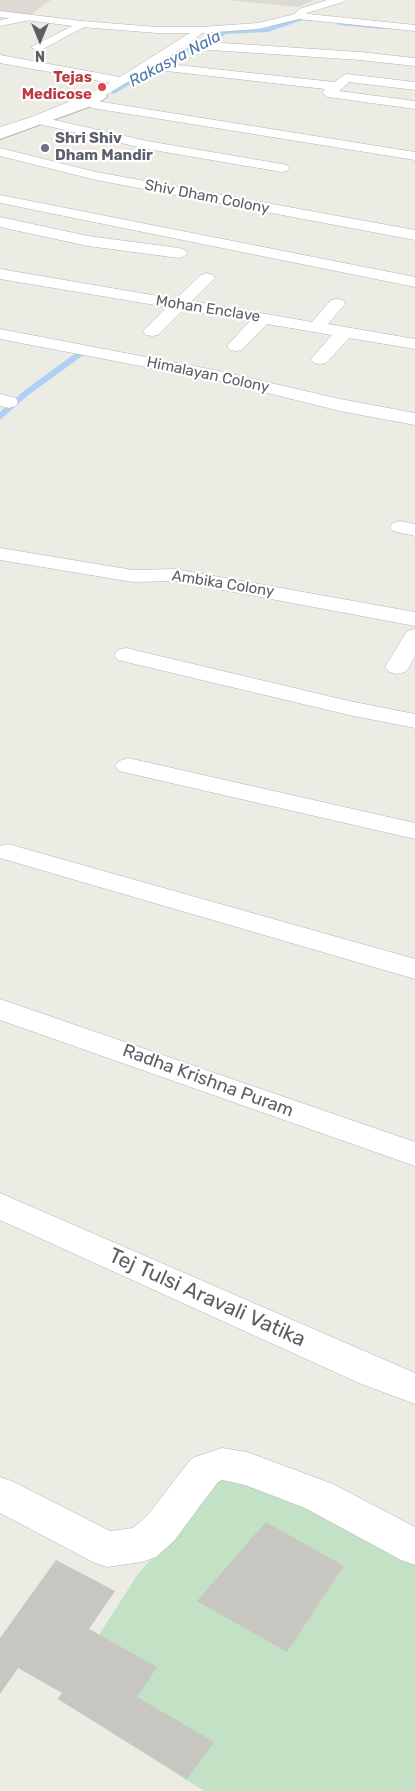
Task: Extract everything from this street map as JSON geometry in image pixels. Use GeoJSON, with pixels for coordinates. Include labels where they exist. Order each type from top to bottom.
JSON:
{"type":"FeatureCollection","features":[{"type":"Feature","properties":{"kind":"street"},"geometry":{"type":"LineString","coordinates":[[298,16],[303,12],[339,0]]}},
{"type":"Feature","properties":{"kind":"street"},"geometry":{"type":"LineString","coordinates":[[0,14],[82,24],[147,29],[201,30],[258,26],[298,16],[415,28]]}},
{"type":"Feature","properties":{"kind":"street"},"geometry":{"type":"LineString","coordinates":[[0,23],[26,18]]}},
{"type":"Feature","properties":{"kind":"street"},"geometry":{"type":"LineString","coordinates":[[37,47],[82,24]]}},
{"type":"Feature","properties":{"kind":"street"},"geometry":{"type":"LineString","coordinates":[[0,131],[59,111],[154,66],[191,45],[201,30]]}},
{"type":"Feature","properties":{"kind":"street"},"geometry":{"type":"LineString","coordinates":[[191,45],[360,56],[415,62]]}},
{"type":"Feature","properties":{"kind":"street"},"geometry":{"type":"LineString","coordinates":[[0,59],[122,81]]}},
{"type":"Feature","properties":{"kind":"street"},"geometry":{"type":"LineString","coordinates":[[154,66],[336,86]]}},
{"type":"Feature","properties":{"kind":"street"},"geometry":{"type":"LineString","coordinates":[[415,86],[346,78],[328,93],[415,105]]}},
{"type":"Feature","properties":{"kind":"street"},"geometry":{"type":"LineString","coordinates":[[92,104],[415,156]]}},
{"type":"Feature","properties":{"kind":"street"},"geometry":{"type":"LineString","coordinates":[[46,122],[147,146],[282,168]]}},
{"type":"Feature","properties":{"kind":"street","name":"Shiv Dham Colony"},"geometry":{"type":"LineString","coordinates":[[0,152],[96,176],[415,235]]}},
{"type":"Feature","properties":{"kind":"street"},"geometry":{"type":"LineString","coordinates":[[0,199],[415,282]]}},
{"type":"Feature","properties":{"kind":"street"},"geometry":{"type":"LineString","coordinates":[[0,222],[88,241],[179,253]]}},
{"type":"Feature","properties":{"kind":"street","name":"Mohan Enclave"},"geometry":{"type":"LineString","coordinates":[[0,274],[415,344]]}},
{"type":"Feature","properties":{"kind":"street"},"geometry":{"type":"LineString","coordinates":[[152,331],[207,278]]}},
{"type":"Feature","properties":{"kind":"street"},"geometry":{"type":"LineString","coordinates":[[316,328],[338,304]]}},
{"type":"Feature","properties":{"kind":"street"},"geometry":{"type":"LineString","coordinates":[[236,346],[263,318]]}},
{"type":"Feature","properties":{"kind":"street"},"geometry":{"type":"LineString","coordinates":[[320,359],[344,333]]}},
{"type":"Feature","properties":{"kind":"street","name":"Himalayan Colony"},"geometry":{"type":"LineString","coordinates":[[0,334],[219,376],[340,405],[415,419]]}},
{"type":"Feature","properties":{"kind":"street","name":"Ambika Colony"},"geometry":{"type":"LineString","coordinates":[[0,554],[134,576],[175,575],[415,618]]}},
{"type":"Feature","properties":{"kind":"street"},"geometry":{"type":"LineString","coordinates":[[397,667],[415,636]]}},
{"type":"Feature","properties":{"kind":"street"},"geometry":{"type":"LineString","coordinates":[[126,654],[349,708],[415,721]]}},
{"type":"Feature","properties":{"kind":"street"},"geometry":{"type":"LineString","coordinates":[[128,766],[415,831]]}},
{"type":"Feature","properties":{"kind":"street"},"geometry":{"type":"LineString","coordinates":[[8,852],[415,969]]}},
{"type":"Feature","properties":{"kind":"street","name":"Radha Krishna Puram"},"geometry":{"type":"LineString","coordinates":[[0,1009],[415,1154]]}},
{"type":"Feature","properties":{"kind":"street","name":"Tej Tulsi Aravali Vatika"},"geometry":{"type":"LineString","coordinates":[[0,1206],[372,1372],[415,1389]]}},
{"type":"Feature","properties":{"kind":"street"},"geometry":{"type":"LineString","coordinates":[[0,1494],[106,1549],[142,1544],[160,1529],[206,1470],[222,1464],[248,1469],[319,1496],[415,1547]]}},
{"type":"Feature","properties":{"kind":"lane"},"geometry":{"type":"LineString","coordinates":[[0,137],[92,104],[104,97],[104,91]]}},
{"type":"Feature","properties":{"kind":"shaded area"},"geometry":{"type":"Polygon","coordinates":[[[0,0],[51,0],[28,16],[0,12],[0,0]]]}},
{"type":"Feature","properties":{"kind":"shaded area"},"geometry":{"type":"Polygon","coordinates":[[[228,0],[314,0],[298,7],[228,0]]]}},
{"type":"Feature","properties":{"kind":"green space"},"geometry":{"type":"Polygon","coordinates":[[[225,1474],[391,1546],[415,1560],[415,1791],[204,1791],[58,1699],[138,1574],[225,1474]]]}},
{"type":"Feature","properties":{"kind":"building"},"geometry":{"type":"Polygon","coordinates":[[[266,1522],[344,1566],[287,1652],[197,1601],[266,1522]]]}},
{"type":"Feature","properties":{"kind":"building"},"geometry":{"type":"Polygon","coordinates":[[[56,1560],[115,1591],[89,1629],[157,1667],[137,1697],[214,1742],[187,1779],[58,1699],[62,1693],[18,1668],[0,1694],[0,1638],[56,1560]]]}},
{"type":"Feature","properties":{"kind":"waterway","name":"Rakasya Nala"},"geometry":{"type":"LineString","coordinates":[[113,92],[189,48],[209,42],[225,32],[267,30],[302,18],[311,19]]}},
{"type":"Feature","properties":{"kind":"waterway","name":"Rakasya Nala"},"geometry":{"type":"LineString","coordinates":[[339,23],[383,27]]}},
{"type":"Feature","properties":{"kind":"waterway"},"geometry":{"type":"LineString","coordinates":[[0,416],[26,393],[81,353]]}},
{"type":"Feature","properties":{"kind":"place","name":"Tejas Medicose"},"geometry":{"type":"Point","coordinates":[102,87]}},
{"type":"Feature","properties":{"kind":"place","name":"Shri Shiv Dham Mandir"},"geometry":{"type":"Point","coordinates":[45,148]}}]}
